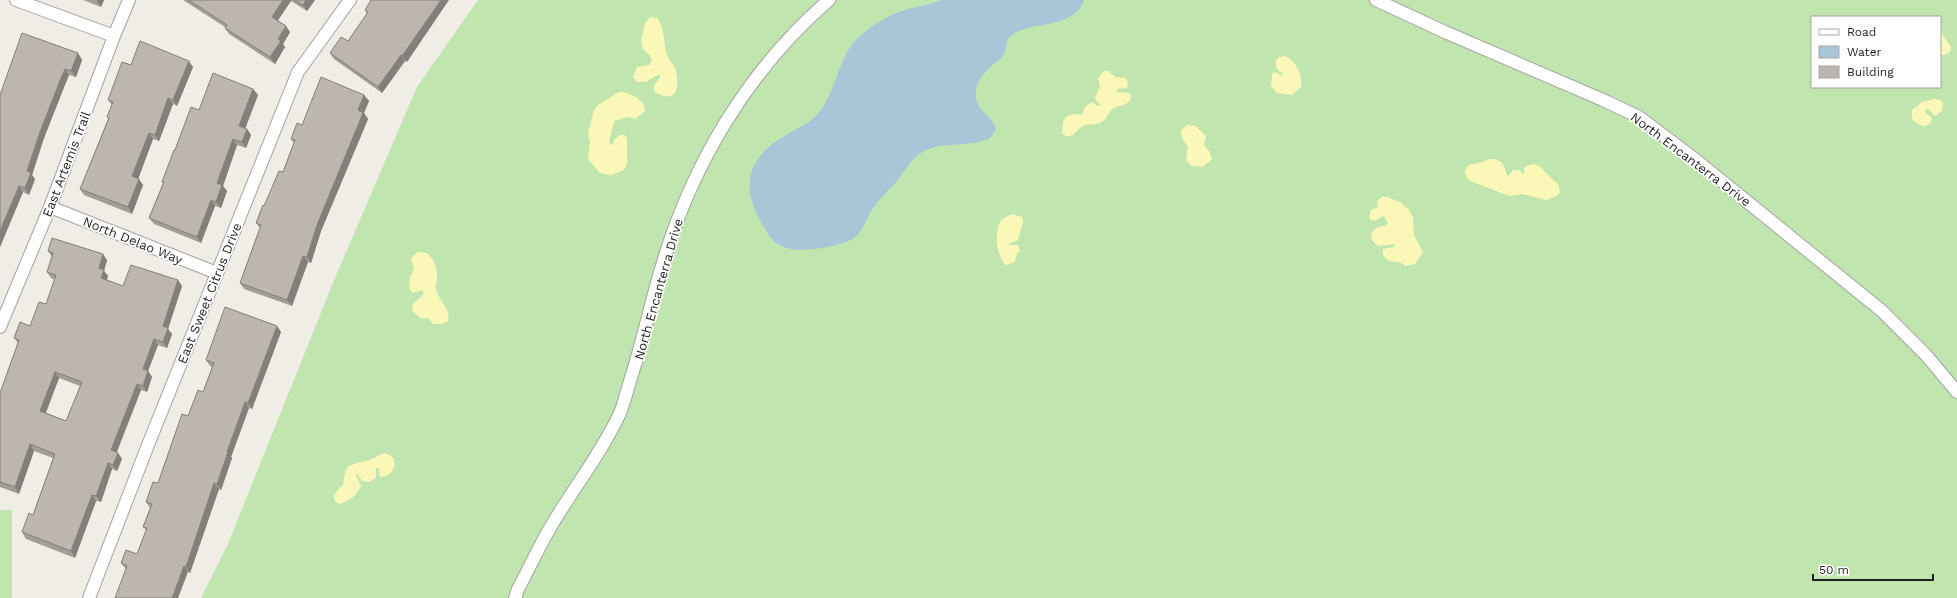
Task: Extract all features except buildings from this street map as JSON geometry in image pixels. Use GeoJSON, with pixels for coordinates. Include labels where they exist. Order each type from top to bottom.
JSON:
{"type":"FeatureCollection","features":[{"type":"Feature","properties":{"kind":"street"},"geometry":{"type":"LineString","coordinates":[[16,0],[114,36]]}},
{"type":"Feature","properties":{"kind":"street","name":"East Artemis Trail"},"geometry":{"type":"LineString","coordinates":[[0,327],[50,207],[129,0]]}},
{"type":"Feature","properties":{"kind":"street","name":"East Sweet Citrus Drive"},"geometry":{"type":"LineString","coordinates":[[89,598],[298,72],[350,0]]}},
{"type":"Feature","properties":{"kind":"street","name":"North Encanterra Drive"},"geometry":{"type":"LineString","coordinates":[[515,598],[518,589],[553,524],[588,469],[620,412],[641,348],[661,269],[686,195],[703,160],[724,124],[756,75],[808,18],[829,0]]}},
{"type":"Feature","properties":{"kind":"street","name":"North Encanterra Drive"},"geometry":{"type":"LineString","coordinates":[[1376,0],[1445,32],[1604,100],[1639,117],[1692,157],[1882,311],[1926,355],[1957,392]]}},
{"type":"Feature","properties":{"kind":"street","name":"North Delao Way"},"geometry":{"type":"LineString","coordinates":[[50,207],[217,273]]}},
{"type":"Feature","properties":{"kind":"green space"},"geometry":{"type":"Polygon","coordinates":[[[478,0],[1957,0],[1957,598],[201,598],[228,544],[335,278],[417,87],[478,0]]]}},
{"type":"Feature","properties":{"kind":"green space"},"geometry":{"type":"Polygon","coordinates":[[[0,510],[12,510],[12,598],[0,598],[0,510]]]}},
{"type":"Feature","properties":{"kind":"sand"},"geometry":{"type":"Polygon","coordinates":[[[650,17],[657,18],[661,25],[666,53],[677,74],[675,93],[670,96],[662,95],[654,91],[654,85],[660,78],[659,74],[646,82],[637,82],[633,77],[637,67],[649,65],[652,61],[650,56],[643,49],[641,41],[645,23],[650,17]]]}},
{"type":"Feature","properties":{"kind":"sand"},"geometry":{"type":"Polygon","coordinates":[[[1941,32],[1951,47],[1950,52],[1941,55],[1941,32]]]}},
{"type":"Feature","properties":{"kind":"sand"},"geometry":{"type":"Polygon","coordinates":[[[1285,56],[1292,61],[1298,69],[1301,78],[1301,87],[1292,95],[1277,93],[1271,86],[1272,74],[1275,72],[1281,75],[1283,74],[1277,69],[1275,62],[1279,57],[1285,56]]]}},
{"type":"Feature","properties":{"kind":"sand"},"geometry":{"type":"Polygon","coordinates":[[[1104,71],[1109,71],[1115,77],[1126,78],[1128,82],[1127,88],[1117,89],[1116,92],[1129,93],[1131,96],[1130,101],[1113,109],[1100,123],[1085,125],[1071,136],[1065,136],[1062,133],[1063,122],[1066,117],[1073,114],[1082,115],[1085,107],[1092,102],[1098,106],[1101,105],[1096,101],[1095,96],[1100,88],[1098,78],[1104,71]]]}},
{"type":"Feature","properties":{"kind":"sand"},"geometry":{"type":"Polygon","coordinates":[[[619,92],[627,93],[636,97],[643,103],[645,111],[635,119],[627,117],[614,121],[609,143],[613,145],[614,140],[620,135],[624,135],[627,138],[627,164],[624,170],[611,175],[600,173],[588,159],[590,142],[588,133],[594,110],[598,105],[619,92]]]}},
{"type":"Feature","properties":{"kind":"sand"},"geometry":{"type":"Polygon","coordinates":[[[1934,99],[1940,100],[1943,103],[1942,111],[1935,116],[1928,109],[1925,109],[1926,113],[1932,118],[1931,123],[1925,126],[1919,125],[1912,119],[1912,110],[1922,102],[1934,99]]]}},
{"type":"Feature","properties":{"kind":"sand"},"geometry":{"type":"Polygon","coordinates":[[[1188,125],[1196,126],[1206,136],[1204,145],[1209,151],[1212,159],[1203,167],[1192,166],[1186,160],[1188,147],[1182,138],[1181,132],[1184,127],[1188,125]]]}},
{"type":"Feature","properties":{"kind":"sand"},"geometry":{"type":"Polygon","coordinates":[[[1490,159],[1498,160],[1503,164],[1508,177],[1513,170],[1519,170],[1524,175],[1524,168],[1532,164],[1537,165],[1556,182],[1560,190],[1559,194],[1546,200],[1523,194],[1509,196],[1468,180],[1465,172],[1470,164],[1480,163],[1490,159]]]}},
{"type":"Feature","properties":{"kind":"sand"},"geometry":{"type":"Polygon","coordinates":[[[1382,197],[1387,197],[1400,202],[1409,210],[1413,218],[1414,235],[1423,252],[1415,264],[1406,266],[1399,262],[1389,261],[1383,255],[1383,249],[1394,247],[1395,244],[1378,246],[1372,240],[1371,236],[1373,230],[1385,226],[1388,223],[1384,216],[1374,221],[1369,218],[1371,210],[1378,207],[1377,201],[1382,197]]]}},
{"type":"Feature","properties":{"kind":"sand"},"geometry":{"type":"Polygon","coordinates":[[[1013,214],[1022,217],[1023,222],[1018,240],[1007,245],[1018,245],[1020,250],[1017,254],[1015,262],[1006,265],[1000,257],[997,245],[997,232],[1001,221],[1013,214]]]}},
{"type":"Feature","properties":{"kind":"sand"},"geometry":{"type":"Polygon","coordinates":[[[418,252],[427,253],[435,264],[437,272],[437,292],[448,312],[448,321],[442,324],[433,324],[428,318],[422,319],[412,311],[413,304],[424,294],[422,290],[413,293],[409,289],[410,277],[414,269],[411,258],[418,252]]]}},
{"type":"Feature","properties":{"kind":"sand"},"geometry":{"type":"Polygon","coordinates":[[[384,453],[393,458],[394,461],[393,470],[390,474],[380,477],[379,468],[376,468],[376,478],[369,482],[362,481],[357,473],[356,475],[361,486],[357,493],[347,501],[339,504],[336,502],[334,497],[343,485],[346,469],[351,465],[371,460],[384,453]]]}},
{"type":"Feature","properties":{"kind":"water"},"geometry":{"type":"Polygon","coordinates":[[[941,0],[1084,0],[1079,9],[1072,16],[1063,20],[1021,30],[1010,36],[1005,52],[1001,58],[983,74],[976,90],[976,97],[979,107],[995,125],[996,130],[990,138],[972,143],[934,147],[917,156],[893,186],[877,202],[862,229],[856,237],[851,240],[838,245],[806,250],[786,248],[777,244],[762,224],[755,210],[751,196],[750,183],[752,171],[758,159],[768,148],[783,137],[814,118],[827,100],[846,54],[863,33],[875,24],[895,14],[941,0]]]}}]}
